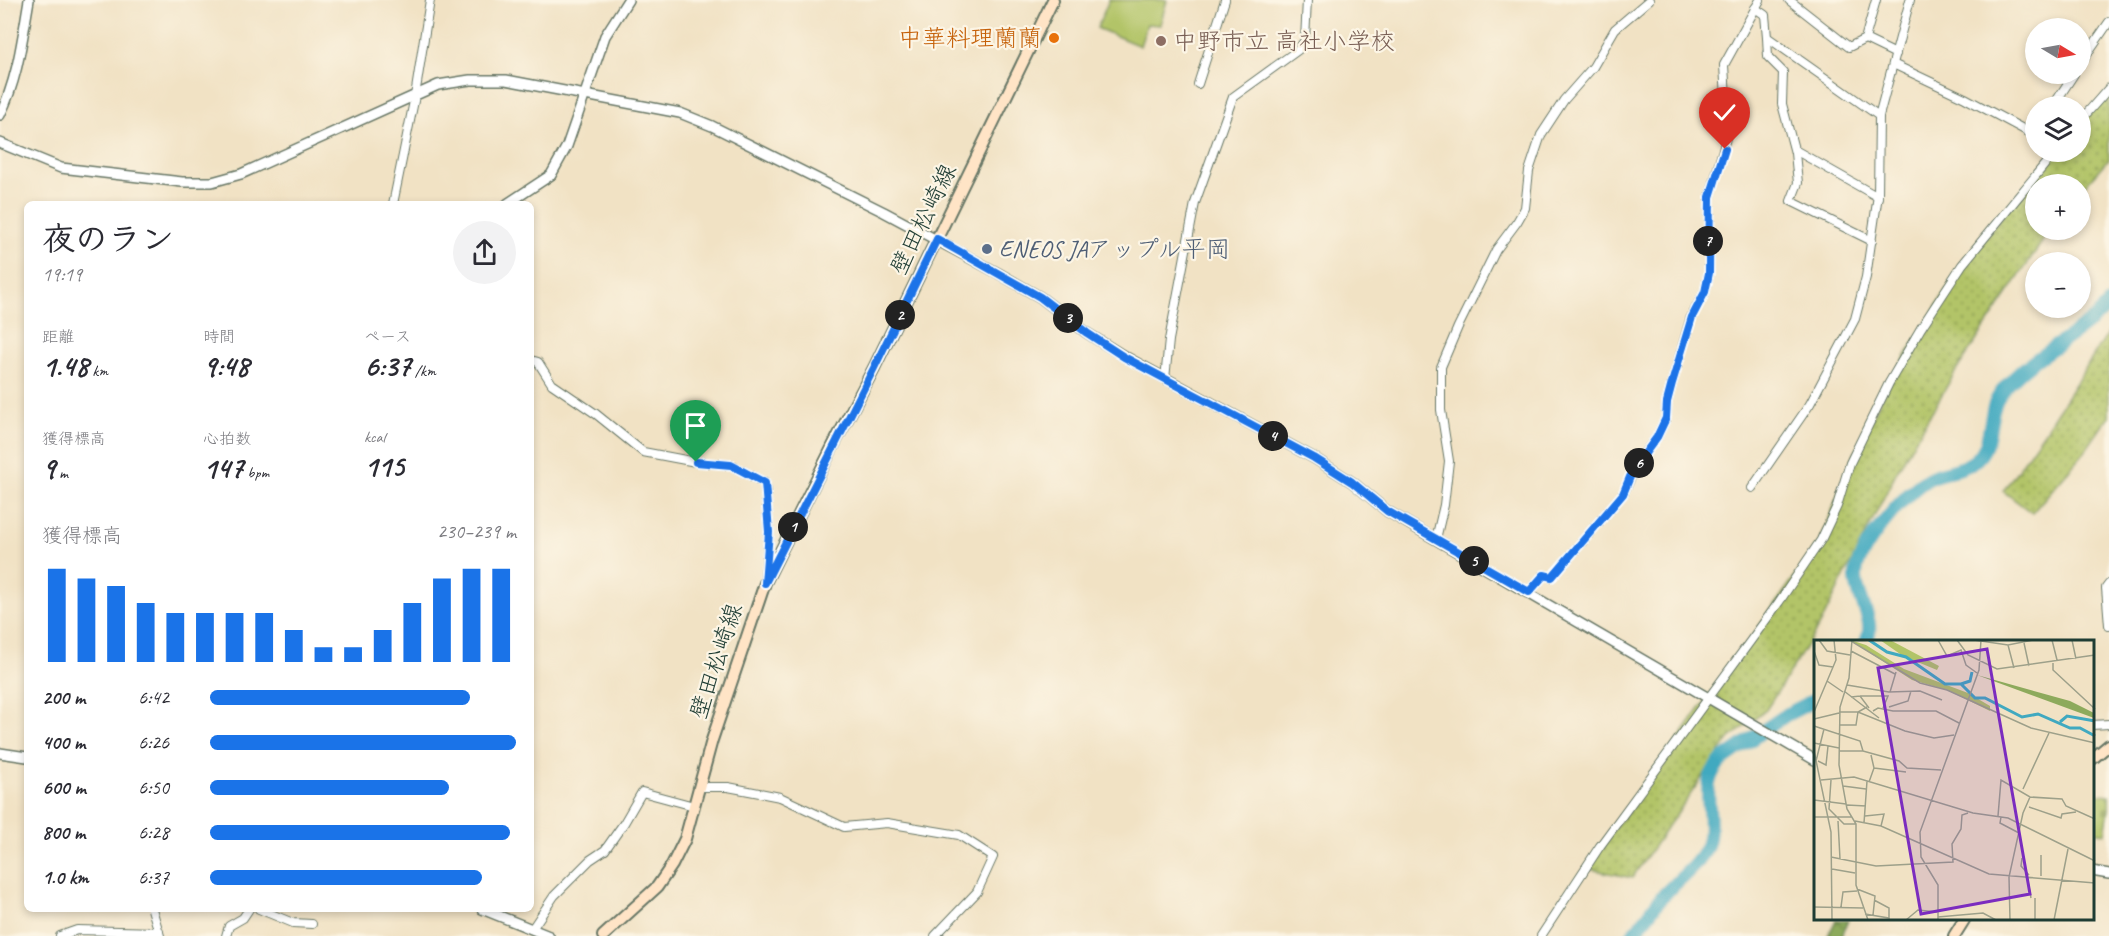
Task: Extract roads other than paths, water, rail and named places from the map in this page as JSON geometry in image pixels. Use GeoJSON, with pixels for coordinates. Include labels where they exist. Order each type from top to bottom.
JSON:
{"type":"FeatureCollection","features":[{"type":"Feature","properties":{"kind":"main road","name":"壁田松崎線"},"geometry":{"type":"LineString","coordinates":[[603,936],[657,887],[672,865],[685,839],[712,740],[765,583],[874,368],[1053,0]]}},
{"type":"Feature","properties":{"kind":"main road"},"geometry":{"type":"LineString","coordinates":[[2094,757],[2109,745]]}},
{"type":"Feature","properties":{"kind":"main road"},"geometry":{"type":"LineString","coordinates":[[1954,936],[1963,921]]}},
{"type":"Feature","properties":{"kind":"street"},"geometry":{"type":"LineString","coordinates":[[0,115],[11,93],[15,78],[29,0]]}},
{"type":"Feature","properties":{"kind":"street"},"geometry":{"type":"LineString","coordinates":[[394,201],[415,96],[430,0]]}},
{"type":"Feature","properties":{"kind":"street"},"geometry":{"type":"LineString","coordinates":[[512,201],[551,175],[567,146],[605,36],[628,0]]}},
{"type":"Feature","properties":{"kind":"street"},"geometry":{"type":"LineString","coordinates":[[1198,84],[1225,0]]}},
{"type":"Feature","properties":{"kind":"street"},"geometry":{"type":"LineString","coordinates":[[1166,379],[1169,340],[1195,203],[1233,97],[1298,50],[1305,40],[1307,0]]}},
{"type":"Feature","properties":{"kind":"street"},"geometry":{"type":"LineString","coordinates":[[1436,538],[1444,504],[1449,461],[1441,410],[1441,367],[1496,250],[1525,208],[1529,171],[1541,135],[1564,99],[1593,67],[1615,29],[1649,0]]}},
{"type":"Feature","properties":{"kind":"street"},"geometry":{"type":"LineString","coordinates":[[1529,592],[1544,575],[1552,577],[1582,540],[1610,512],[1657,437],[1666,418],[1672,383],[1692,317],[1705,292],[1709,273],[1710,197],[1728,131],[1724,65],[1760,0]]}},
{"type":"Feature","properties":{"kind":"street"},"geometry":{"type":"LineString","coordinates":[[1789,0],[1849,47],[1865,39],[1876,0]]}},
{"type":"Feature","properties":{"kind":"street"},"geometry":{"type":"LineString","coordinates":[[1752,488],[1810,404],[1855,319],[1866,277],[1878,197],[1879,116],[1910,0]]}},
{"type":"Feature","properties":{"kind":"street"},"geometry":{"type":"LineString","coordinates":[[1755,8],[1766,15],[1768,57],[1783,72],[1782,104],[1795,150],[1798,183],[1791,201],[1872,241]]}},
{"type":"Feature","properties":{"kind":"street"},"geometry":{"type":"LineString","coordinates":[[2091,48],[2109,23]]}},
{"type":"Feature","properties":{"kind":"street"},"geometry":{"type":"LineString","coordinates":[[1767,37],[1879,116]]}},
{"type":"Feature","properties":{"kind":"street"},"geometry":{"type":"LineString","coordinates":[[1865,39],[1896,54]]}},
{"type":"Feature","properties":{"kind":"street"},"geometry":{"type":"LineString","coordinates":[[1893,64],[2025,129]]}},
{"type":"Feature","properties":{"kind":"street"},"geometry":{"type":"LineString","coordinates":[[0,143],[61,168],[182,182],[212,182],[241,174],[438,85],[470,80],[506,80],[680,113],[712,126],[937,239],[1040,297],[1087,333],[1124,357],[1314,458],[1352,482],[1387,511],[1814,759]]}},
{"type":"Feature","properties":{"kind":"street"},"geometry":{"type":"LineString","coordinates":[[2091,108],[2109,88]]}},
{"type":"Feature","properties":{"kind":"street"},"geometry":{"type":"LineString","coordinates":[[1795,150],[1878,197]]}},
{"type":"Feature","properties":{"kind":"street"},"geometry":{"type":"LineString","coordinates":[[1541,936],[1600,846],[1779,602],[1821,540],[1837,506],[1850,463],[1888,383],[1962,265],[2047,162]]}},
{"type":"Feature","properties":{"kind":"street"},"geometry":{"type":"LineString","coordinates":[[534,361],[538,362],[552,384],[596,414],[644,452],[696,462],[731,465],[765,483],[769,532],[765,583]]}},
{"type":"Feature","properties":{"kind":"street"},"geometry":{"type":"LineString","coordinates":[[2109,584],[2106,588],[2109,625]]}},
{"type":"Feature","properties":{"kind":"street"},"geometry":{"type":"LineString","coordinates":[[2094,725],[2109,724]]}},
{"type":"Feature","properties":{"kind":"street"},"geometry":{"type":"LineString","coordinates":[[0,753],[24,757]]}},
{"type":"Feature","properties":{"kind":"street"},"geometry":{"type":"LineString","coordinates":[[699,787],[728,787],[780,797],[844,827],[887,824],[959,835],[974,844],[993,857],[977,892],[935,936]]}},
{"type":"Feature","properties":{"kind":"street"},"geometry":{"type":"LineString","coordinates":[[532,929],[554,896],[590,860],[605,850],[624,824],[642,792],[694,806]]}},
{"type":"Feature","properties":{"kind":"street"},"geometry":{"type":"LineString","coordinates":[[2094,870],[2109,874]]}},
{"type":"Feature","properties":{"kind":"street"},"geometry":{"type":"LineString","coordinates":[[60,936],[77,930],[159,934],[153,912]]}},
{"type":"Feature","properties":{"kind":"street"},"geometry":{"type":"LineString","coordinates":[[226,936],[229,926],[243,918],[247,912]]}},
{"type":"Feature","properties":{"kind":"street"},"geometry":{"type":"LineString","coordinates":[[266,912],[293,923],[312,924]]}},
{"type":"Feature","properties":{"kind":"street"},"geometry":{"type":"LineString","coordinates":[[490,912],[549,936]]}},
{"type":"Feature","properties":{"kind":"waterway"},"geometry":{"type":"LineString","coordinates":[[1867,640],[1869,623],[1856,574],[1858,564],[1870,541],[1890,514],[1913,490],[1934,476],[1959,469],[1973,462],[1985,447],[1996,401],[2012,380],[2039,357],[2083,327],[2109,304]]}},
{"type":"Feature","properties":{"kind":"waterway"},"geometry":{"type":"LineString","coordinates":[[1632,936],[1660,899],[1696,863],[1706,847],[1710,827],[1708,787],[1715,768],[1723,759],[1786,715],[1814,701]]}},
{"type":"Feature","properties":{"kind":"place","name":"中華料理蘭蘭"},"geometry":{"type":"Point","coordinates":[1054,38]}},
{"type":"Feature","properties":{"kind":"place","name":"中野市立 高社小学校"},"geometry":{"type":"Point","coordinates":[1161,41]}},
{"type":"Feature","properties":{"kind":"place","name":"ENEOS JAアップル平岡"},"geometry":{"type":"Point","coordinates":[987,249]}}]}
